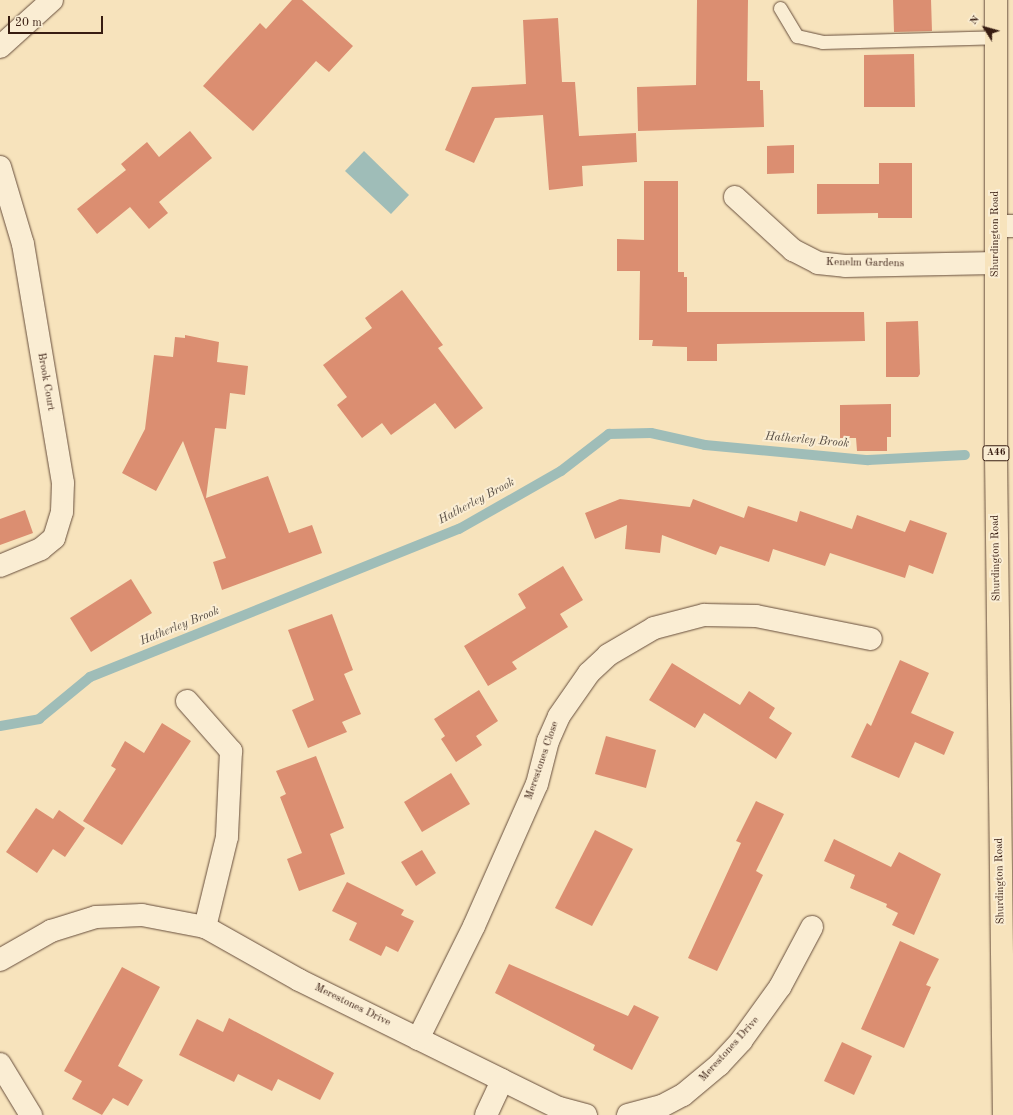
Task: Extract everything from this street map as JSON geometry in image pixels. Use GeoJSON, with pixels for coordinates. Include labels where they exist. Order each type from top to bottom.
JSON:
{"type":"FeatureCollection","features":[{"type":"Feature","properties":{"kind":"main road","name":"Shurdington Road"},"geometry":{"type":"LineString","coordinates":[[996,0],[996,37],[1004,226],[996,263],[1004,1115]]}},
{"type":"Feature","properties":{"kind":"street"},"geometry":{"type":"LineString","coordinates":[[0,47],[52,0]]}},
{"type":"Feature","properties":{"kind":"street","name":"Brook Court"},"geometry":{"type":"LineString","coordinates":[[0,167],[23,244],[63,489],[62,512],[54,538],[41,549],[0,566]]}},
{"type":"Feature","properties":{"kind":"street","name":"Kenelm Gardens"},"geometry":{"type":"LineString","coordinates":[[735,196],[793,250],[818,263],[845,266],[996,263]]}},
{"type":"Feature","properties":{"kind":"street","name":"Merestones Close"},"geometry":{"type":"LineString","coordinates":[[418,1039],[474,926],[534,791],[559,716],[589,673],[608,655],[654,628],[704,615],[756,616],[870,639]]}},
{"type":"Feature","properties":{"kind":"street"},"geometry":{"type":"LineString","coordinates":[[187,701],[231,751],[227,837],[204,927]]}},
{"type":"Feature","properties":{"kind":"street","name":"Merestones Drive"},"geometry":{"type":"LineString","coordinates":[[0,960],[51,931],[96,917],[142,915],[204,927],[300,980],[418,1039],[559,1108],[586,1115]]}},
{"type":"Feature","properties":{"kind":"street","name":"Merestones Drive"},"geometry":{"type":"LineString","coordinates":[[628,1115],[662,1106],[683,1095],[719,1065],[741,1041],[780,987],[812,927]]}},
{"type":"Feature","properties":{"kind":"street"},"geometry":{"type":"LineString","coordinates":[[0,1064],[30,1115]]}},
{"type":"Feature","properties":{"kind":"street"},"geometry":{"type":"LineString","coordinates":[[486,1115],[502,1080]]}},
{"type":"Feature","properties":{"kind":"lane"},"geometry":{"type":"LineString","coordinates":[[780,8],[797,36],[822,42],[996,37]]}},
{"type":"Feature","properties":{"kind":"water"},"geometry":{"type":"Polygon","coordinates":[[[364,151],[409,195],[391,214],[345,171],[364,151]]]}},
{"type":"Feature","properties":{"kind":"building"},"geometry":{"type":"Polygon","coordinates":[[[292,0],[302,0],[353,46],[329,72],[316,61],[253,131],[203,86],[260,23],[266,29],[292,0]]]}},
{"type":"Feature","properties":{"kind":"building"},"geometry":{"type":"Polygon","coordinates":[[[697,0],[748,0],[747,81],[760,81],[760,90],[763,90],[764,127],[638,131],[637,87],[696,85],[697,0]]]}},
{"type":"Feature","properties":{"kind":"building"},"geometry":{"type":"Polygon","coordinates":[[[893,0],[931,0],[932,31],[894,32],[893,0]]]}},
{"type":"Feature","properties":{"kind":"building"},"geometry":{"type":"Polygon","coordinates":[[[558,18],[562,82],[575,82],[579,136],[636,133],[637,162],[582,166],[583,186],[549,190],[543,115],[495,118],[474,163],[445,150],[472,87],[526,84],[523,20],[558,18]]]}},
{"type":"Feature","properties":{"kind":"building"},"geometry":{"type":"Polygon","coordinates":[[[914,54],[915,107],[864,107],[864,55],[914,54]]]}},
{"type":"Feature","properties":{"kind":"building"},"geometry":{"type":"Polygon","coordinates":[[[190,131],[212,158],[159,202],[168,213],[149,229],[130,207],[97,234],[77,209],[126,170],[121,164],[147,142],[159,157],[190,131]]]}},
{"type":"Feature","properties":{"kind":"building"},"geometry":{"type":"Polygon","coordinates":[[[794,145],[794,173],[767,174],[767,146],[794,145]]]}},
{"type":"Feature","properties":{"kind":"building"},"geometry":{"type":"Polygon","coordinates":[[[879,163],[912,163],[912,218],[878,218],[878,213],[817,214],[817,184],[879,184],[879,163]]]}},
{"type":"Feature","properties":{"kind":"building"},"geometry":{"type":"Polygon","coordinates":[[[644,181],[678,181],[678,272],[684,272],[684,277],[687,277],[687,312],[864,312],[865,341],[717,344],[717,361],[687,361],[687,347],[652,346],[653,340],[639,340],[640,271],[617,271],[617,239],[644,240],[644,181]]]}},
{"type":"Feature","properties":{"kind":"building"},"geometry":{"type":"Polygon","coordinates":[[[402,290],[443,345],[438,348],[483,408],[455,429],[435,403],[391,435],[382,423],[362,438],[337,405],[347,397],[323,365],[372,328],[365,318],[402,290]]]}},
{"type":"Feature","properties":{"kind":"building"},"geometry":{"type":"Polygon","coordinates":[[[918,321],[920,374],[918,377],[886,377],[886,322],[918,321]]]}},
{"type":"Feature","properties":{"kind":"building"},"geometry":{"type":"Polygon","coordinates":[[[185,335],[219,342],[217,362],[248,366],[245,395],[230,393],[226,429],[215,428],[206,498],[268,476],[289,533],[312,525],[322,553],[222,590],[213,562],[226,558],[183,441],[156,491],[122,473],[145,429],[154,355],[173,357],[175,337],[185,338],[185,335]]]}},
{"type":"Feature","properties":{"kind":"building"},"geometry":{"type":"Polygon","coordinates":[[[891,404],[891,437],[887,437],[887,451],[857,451],[856,438],[840,438],[840,405],[891,404]]]}},
{"type":"Feature","properties":{"kind":"building"},"geometry":{"type":"Polygon","coordinates":[[[620,499],[690,507],[693,499],[744,518],[748,506],[797,522],[800,511],[852,529],[857,515],[905,532],[910,520],[947,533],[933,574],[909,565],[905,578],[830,553],[825,566],[773,549],[769,562],[720,546],[716,555],[662,535],[660,553],[625,549],[627,525],[595,539],[585,513],[620,499]]]}},
{"type":"Feature","properties":{"kind":"building"},"geometry":{"type":"Polygon","coordinates":[[[25,510],[33,533],[0,545],[0,519],[25,510]]]}},
{"type":"Feature","properties":{"kind":"building"},"geometry":{"type":"Polygon","coordinates":[[[563,566],[583,600],[560,614],[568,627],[512,662],[517,669],[488,686],[464,646],[526,608],[518,594],[563,566]]]}},
{"type":"Feature","properties":{"kind":"building"},"geometry":{"type":"Polygon","coordinates":[[[131,579],[152,613],[91,652],[70,618],[131,579]]]}},
{"type":"Feature","properties":{"kind":"building"},"geometry":{"type":"Polygon","coordinates":[[[332,614],[353,670],[344,674],[361,714],[342,722],[347,732],[308,748],[292,710],[314,700],[288,630],[332,614]]]}},
{"type":"Feature","properties":{"kind":"building"},"geometry":{"type":"Polygon","coordinates":[[[900,660],[929,673],[911,713],[954,732],[944,755],[915,742],[899,778],[851,757],[867,723],[871,726],[900,660]]]}},
{"type":"Feature","properties":{"kind":"building"},"geometry":{"type":"Polygon","coordinates":[[[672,663],[740,705],[749,691],[775,708],[769,718],[792,733],[776,759],[704,713],[695,728],[649,700],[672,663]]]}},
{"type":"Feature","properties":{"kind":"building"},"geometry":{"type":"Polygon","coordinates":[[[479,690],[498,721],[476,736],[482,745],[456,762],[441,739],[445,736],[434,719],[479,690]]]}},
{"type":"Feature","properties":{"kind":"building"},"geometry":{"type":"Polygon","coordinates":[[[162,723],[191,741],[122,845],[83,821],[116,769],[111,766],[125,741],[144,753],[162,723]]]}},
{"type":"Feature","properties":{"kind":"building"},"geometry":{"type":"Polygon","coordinates":[[[606,736],[656,750],[646,788],[595,774],[606,736]]]}},
{"type":"Feature","properties":{"kind":"building"},"geometry":{"type":"Polygon","coordinates":[[[316,756],[344,828],[330,834],[345,874],[299,891],[287,859],[302,853],[280,797],[286,794],[276,771],[316,756]]]}},
{"type":"Feature","properties":{"kind":"building"},"geometry":{"type":"Polygon","coordinates":[[[451,773],[470,804],[422,832],[404,802],[451,773]]]}},
{"type":"Feature","properties":{"kind":"building"},"geometry":{"type":"Polygon","coordinates":[[[756,801],[784,814],[756,871],[763,875],[717,971],[688,958],[741,843],[736,841],[756,801]]]}},
{"type":"Feature","properties":{"kind":"building"},"geometry":{"type":"Polygon","coordinates":[[[36,808],[53,819],[59,810],[85,828],[65,857],[53,849],[37,873],[6,852],[36,808]]]}},
{"type":"Feature","properties":{"kind":"building"},"geometry":{"type":"Polygon","coordinates":[[[595,830],[633,849],[592,926],[555,908],[595,830]]]}},
{"type":"Feature","properties":{"kind":"building"},"geometry":{"type":"Polygon","coordinates":[[[834,839],[891,867],[899,852],[941,874],[914,935],[892,925],[898,913],[886,907],[887,904],[850,888],[855,875],[824,861],[834,839]]]}},
{"type":"Feature","properties":{"kind":"building"},"geometry":{"type":"Polygon","coordinates":[[[422,850],[436,873],[416,886],[401,862],[422,850]]]}},
{"type":"Feature","properties":{"kind":"building"},"geometry":{"type":"Polygon","coordinates":[[[347,882],[404,910],[401,915],[414,921],[398,952],[386,946],[381,956],[349,940],[357,923],[332,911],[347,882]]]}},
{"type":"Feature","properties":{"kind":"building"},"geometry":{"type":"Polygon","coordinates":[[[900,941],[939,959],[926,985],[931,987],[904,1048],[861,1029],[900,941]]]}},
{"type":"Feature","properties":{"kind":"building"},"geometry":{"type":"Polygon","coordinates":[[[509,964],[628,1016],[634,1005],[659,1017],[632,1070],[593,1050],[595,1045],[495,993],[509,964]]]}},
{"type":"Feature","properties":{"kind":"building"},"geometry":{"type":"Polygon","coordinates":[[[122,967],[160,987],[118,1066],[143,1080],[128,1106],[113,1098],[102,1115],[72,1099],[82,1081],[64,1071],[122,967]]]}},
{"type":"Feature","properties":{"kind":"building"},"geometry":{"type":"Polygon","coordinates":[[[229,1018],[334,1073],[320,1100],[278,1079],[272,1091],[238,1074],[234,1082],[179,1055],[197,1019],[223,1032],[229,1018]]]}},
{"type":"Feature","properties":{"kind":"building"},"geometry":{"type":"Polygon","coordinates":[[[842,1042],[872,1056],[854,1095],[824,1081],[842,1042]]]}},
{"type":"Feature","properties":{"kind":"waterway","name":"Hatherley Brook"},"geometry":{"type":"LineString","coordinates":[[0,726],[39,719],[90,677],[459,529],[561,471],[609,434],[651,433],[705,445],[868,460],[965,455]]}}]}
